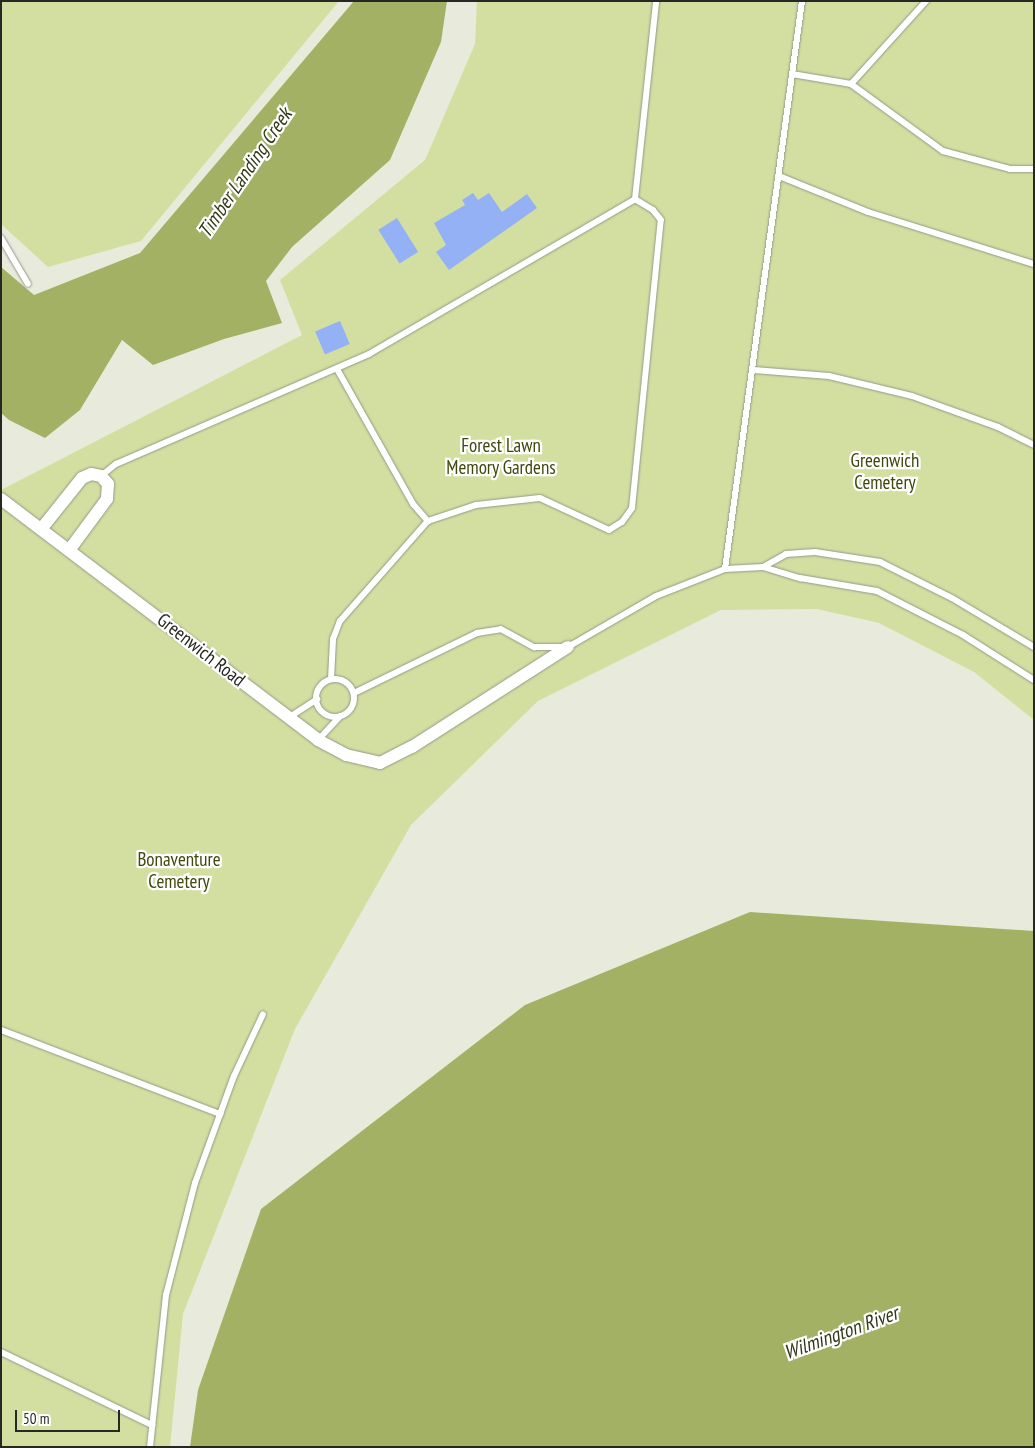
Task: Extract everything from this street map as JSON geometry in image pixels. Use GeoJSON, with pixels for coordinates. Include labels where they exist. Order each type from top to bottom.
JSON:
{"type":"FeatureCollection","features":[{"type":"Feature","properties":{"kind":"street"},"geometry":{"type":"LineString","coordinates":[[42,528],[82,478],[91,474],[101,476],[108,484],[107,499],[70,549]]}},
{"type":"Feature","properties":{"kind":"street","name":"Greenwich Road"},"geometry":{"type":"LineString","coordinates":[[1,500],[70,549],[288,718],[318,740],[346,755],[380,763],[412,747],[568,647]]}},
{"type":"Feature","properties":{"kind":"lane"},"geometry":{"type":"LineString","coordinates":[[635,199],[656,1]]}},
{"type":"Feature","properties":{"kind":"lane"},"geometry":{"type":"LineString","coordinates":[[725,570],[754,370],[802,1]]}},
{"type":"Feature","properties":{"kind":"lane"},"geometry":{"type":"LineString","coordinates":[[851,84],[926,1]]}},
{"type":"Feature","properties":{"kind":"lane"},"geometry":{"type":"LineString","coordinates":[[792,74],[851,84],[943,151],[1010,169],[1034,169]]}},
{"type":"Feature","properties":{"kind":"lane"},"geometry":{"type":"LineString","coordinates":[[778,176],[868,212],[1034,264]]}},
{"type":"Feature","properties":{"kind":"lane"},"geometry":{"type":"LineString","coordinates":[[101,476],[116,464],[368,354],[635,199]]}},
{"type":"Feature","properties":{"kind":"lane"},"geometry":{"type":"LineString","coordinates":[[331,679],[333,639],[340,621],[428,521],[476,505],[540,498],[609,530],[622,522],[632,508],[661,220],[653,210],[635,199]]}},
{"type":"Feature","properties":{"kind":"lane"},"geometry":{"type":"LineString","coordinates":[[1,238],[28,284]]}},
{"type":"Feature","properties":{"kind":"lane"},"geometry":{"type":"LineString","coordinates":[[337,369],[413,504],[428,521]]}},
{"type":"Feature","properties":{"kind":"lane"},"geometry":{"type":"LineString","coordinates":[[754,370],[829,376],[912,396],[998,427],[1034,445]]}},
{"type":"Feature","properties":{"kind":"lane"},"geometry":{"type":"LineString","coordinates":[[763,567],[786,554],[815,552],[880,562],[952,598],[1034,647]]}},
{"type":"Feature","properties":{"kind":"lane"},"geometry":{"type":"LineString","coordinates":[[354,693],[477,633],[501,629],[534,648],[568,647],[656,596],[725,570],[763,567],[794,576],[876,591],[963,635],[1034,680]]}},
{"type":"Feature","properties":{"kind":"lane"},"geometry":{"type":"LineString","coordinates":[[288,718],[316,699],[320,687],[331,679],[344,680],[354,693],[351,708],[340,716],[318,740]]}},
{"type":"Feature","properties":{"kind":"lane"},"geometry":{"type":"LineString","coordinates":[[316,699],[324,713],[340,716]]}},
{"type":"Feature","properties":{"kind":"lane"},"geometry":{"type":"LineString","coordinates":[[150,1447],[166,1295],[195,1183],[220,1114],[263,1014]]}},
{"type":"Feature","properties":{"kind":"lane"},"geometry":{"type":"LineString","coordinates":[[1,1030],[220,1114]]}},
{"type":"Feature","properties":{"kind":"lane"},"geometry":{"type":"LineString","coordinates":[[1,1352],[152,1426]]}},
{"type":"Feature","properties":{"kind":"green space"},"geometry":{"type":"Polygon","coordinates":[[[1,1],[339,1],[141,241],[48,267],[1,224],[1,1]]]}},
{"type":"Feature","properties":{"kind":"green space"},"geometry":{"type":"Polygon","coordinates":[[[477,1],[1034,1],[1034,720],[974,672],[879,623],[817,609],[721,610],[538,701],[411,825],[295,1029],[183,1314],[170,1447],[1,1447],[1,490],[302,335],[280,280],[425,160],[475,44],[477,1]]]}},
{"type":"Feature","properties":{"kind":"water","name":"Timber Landing Creek"},"geometry":{"type":"Polygon","coordinates":[[[354,1],[447,1],[441,42],[390,160],[292,247],[266,281],[282,323],[224,339],[153,365],[122,340],[80,410],[45,438],[9,420],[1,413],[1,267],[34,295],[140,253],[354,1]]]}},
{"type":"Feature","properties":{"kind":"water","name":"Wilmington River"},"geometry":{"type":"Polygon","coordinates":[[[750,912],[1034,931],[1034,1447],[190,1447],[198,1390],[261,1209],[525,1005],[750,912]]]}},
{"type":"Feature","properties":{"kind":"building"},"geometry":{"type":"Polygon","coordinates":[[[473,193],[478,200],[489,193],[502,212],[527,194],[537,208],[449,270],[436,252],[446,245],[434,223],[465,205],[462,200],[473,193]]]}},
{"type":"Feature","properties":{"kind":"building"},"geometry":{"type":"Polygon","coordinates":[[[397,218],[418,252],[400,264],[378,230],[397,218]]]}},
{"type":"Feature","properties":{"kind":"building"},"geometry":{"type":"Polygon","coordinates":[[[340,321],[350,344],[325,355],[315,332],[340,321]]]}},
{"type":"Feature","properties":{"kind":"park label","name":"Forest Lawn Memory Gardens"},"geometry":{"type":"Point","coordinates":[501,457]}},
{"type":"Feature","properties":{"kind":"park label","name":"Greenwich Cemetery"},"geometry":{"type":"Point","coordinates":[885,472]}},
{"type":"Feature","properties":{"kind":"park label","name":"Bonaventure Cemetery"},"geometry":{"type":"Point","coordinates":[179,871]}}]}
